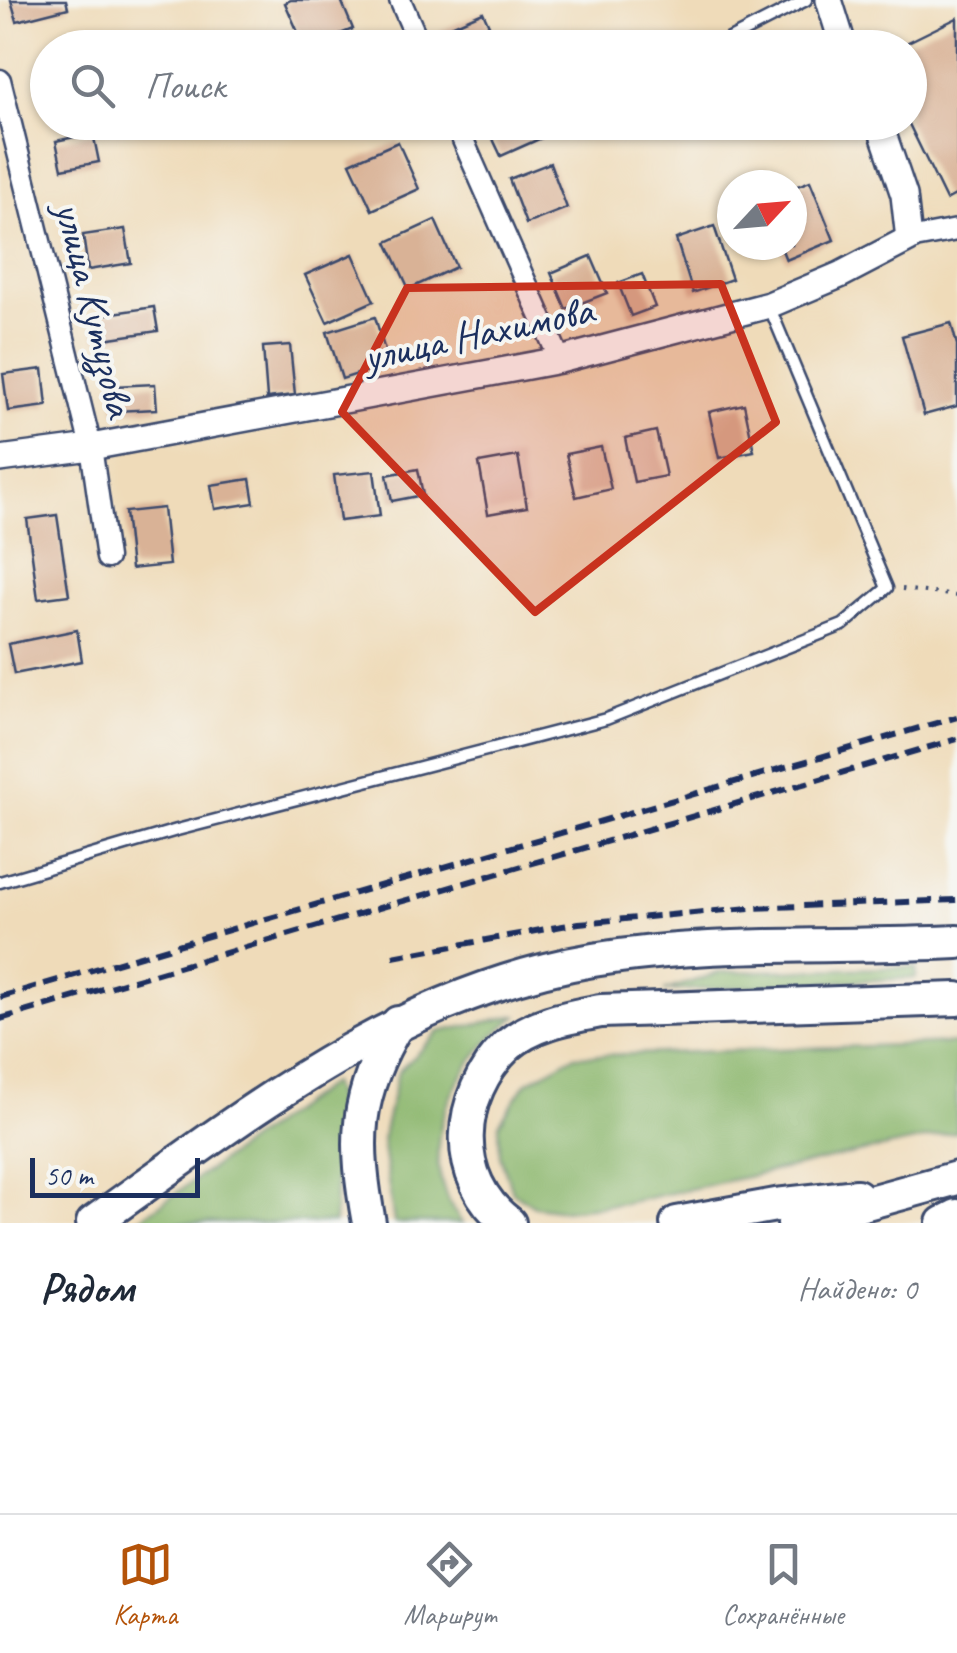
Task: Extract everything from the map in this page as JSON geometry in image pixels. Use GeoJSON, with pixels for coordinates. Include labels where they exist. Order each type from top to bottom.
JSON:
{"type":"FeatureCollection","features":[{"type":"Feature","properties":{"kind":"main road"},"geometry":{"type":"LineString","coordinates":[[93,1223],[244,1115],[339,1055],[398,1023],[483,988],[590,960],[721,947],[957,942]]}},
{"type":"Feature","properties":{"kind":"main road"},"geometry":{"type":"LineString","coordinates":[[509,1223],[492,1210],[475,1183],[465,1148],[468,1112],[483,1075],[508,1045],[532,1029],[601,1012],[957,999]]}},
{"type":"Feature","properties":{"kind":"main road"},"geometry":{"type":"LineString","coordinates":[[369,1223],[359,1142],[364,1096],[376,1061],[398,1023]]}},
{"type":"Feature","properties":{"kind":"main road"},"geometry":{"type":"LineString","coordinates":[[794,1223],[957,1178]]}},
{"type":"Feature","properties":{"kind":"main road"},"geometry":{"type":"LineString","coordinates":[[677,1223],[776,1205],[906,1191]]}},
{"type":"Feature","properties":{"kind":"main road"},"geometry":{"type":"LineString","coordinates":[[942,1223],[957,1216]]}},
{"type":"Feature","properties":{"kind":"street"},"geometry":{"type":"LineString","coordinates":[[400,0],[413,30]]}},
{"type":"Feature","properties":{"kind":"street"},"geometry":{"type":"LineString","coordinates":[[829,0],[838,30]]}},
{"type":"Feature","properties":{"kind":"street","name":"улица Кутузова"},"geometry":{"type":"LineString","coordinates":[[0,80],[91,447],[107,558]]}},
{"type":"Feature","properties":{"kind":"street"},"geometry":{"type":"LineString","coordinates":[[462,140],[560,360]]}},
{"type":"Feature","properties":{"kind":"street"},"geometry":{"type":"LineString","coordinates":[[885,140],[904,196],[908,238]]}},
{"type":"Feature","properties":{"kind":"street","name":"улица Нахимова"},"geometry":{"type":"LineString","coordinates":[[0,459],[91,447],[560,360],[769,305],[908,238],[957,230]]}},
{"type":"Feature","properties":{"kind":"lane"},"geometry":{"type":"LineString","coordinates":[[747,30],[806,0]]}},
{"type":"Feature","properties":{"kind":"lane"},"geometry":{"type":"LineString","coordinates":[[0,882],[177,830],[606,719],[842,625],[887,588],[769,305]]}},
{"type":"Feature","properties":{"kind":"path"},"geometry":{"type":"LineString","coordinates":[[887,588],[932,590],[957,596]]}},
{"type":"Feature","properties":{"kind":"highlighted area"},"geometry":{"type":"Polygon","coordinates":[[[721,284],[776,422],[535,612],[342,412],[407,288],[721,284]]]}},
{"type":"Feature","properties":{"kind":"green space"},"geometry":{"type":"Polygon","coordinates":[[[916,967],[916,978],[664,991],[721,972],[916,967]]]}},
{"type":"Feature","properties":{"kind":"green space"},"geometry":{"type":"Polygon","coordinates":[[[519,1015],[499,1031],[465,1071],[443,1119],[438,1144],[439,1170],[447,1200],[462,1223],[394,1223],[382,1140],[398,1072],[439,1032],[519,1015]]]}},
{"type":"Feature","properties":{"kind":"green space"},"geometry":{"type":"Polygon","coordinates":[[[957,1043],[957,1132],[624,1203],[564,1210],[534,1206],[512,1191],[500,1155],[499,1124],[526,1083],[574,1056],[957,1043]]]}},
{"type":"Feature","properties":{"kind":"green space"},"geometry":{"type":"Polygon","coordinates":[[[331,1083],[338,1103],[334,1223],[134,1223],[331,1083]]]}},
{"type":"Feature","properties":{"kind":"building"},"geometry":{"type":"Polygon","coordinates":[[[11,0],[66,0],[68,8],[17,21],[11,0]]]}},
{"type":"Feature","properties":{"kind":"building"},"geometry":{"type":"Polygon","coordinates":[[[341,0],[353,29],[297,30],[285,3],[341,0]]]}},
{"type":"Feature","properties":{"kind":"building"},"geometry":{"type":"Polygon","coordinates":[[[483,12],[491,30],[442,30],[483,12]]]}},
{"type":"Feature","properties":{"kind":"building"},"geometry":{"type":"Polygon","coordinates":[[[957,18],[957,194],[946,200],[917,140],[927,140],[927,33],[957,18]]]}},
{"type":"Feature","properties":{"kind":"building"},"geometry":{"type":"Polygon","coordinates":[[[94,140],[99,162],[62,169],[56,141],[94,140]]]}},
{"type":"Feature","properties":{"kind":"building"},"geometry":{"type":"Polygon","coordinates":[[[493,140],[537,140],[501,156],[493,140]]]}},
{"type":"Feature","properties":{"kind":"building"},"geometry":{"type":"Polygon","coordinates":[[[398,142],[419,189],[372,210],[350,163],[398,142]]]}},
{"type":"Feature","properties":{"kind":"building"},"geometry":{"type":"Polygon","coordinates":[[[550,163],[567,208],[526,224],[509,179],[550,163]]]}},
{"type":"Feature","properties":{"kind":"building"},"geometry":{"type":"Polygon","coordinates":[[[810,181],[834,240],[807,251],[810,181]]]}},
{"type":"Feature","properties":{"kind":"building"},"geometry":{"type":"Polygon","coordinates":[[[435,220],[456,267],[409,289],[387,242],[435,220]]]}},
{"type":"Feature","properties":{"kind":"building"},"geometry":{"type":"Polygon","coordinates":[[[714,226],[717,260],[726,260],[732,279],[693,293],[676,239],[714,226]]]}},
{"type":"Feature","properties":{"kind":"building"},"geometry":{"type":"Polygon","coordinates":[[[125,229],[131,263],[88,270],[83,235],[125,229]]]}},
{"type":"Feature","properties":{"kind":"building"},"geometry":{"type":"Polygon","coordinates":[[[353,254],[374,301],[327,322],[305,275],[353,254]]]}},
{"type":"Feature","properties":{"kind":"building"},"geometry":{"type":"Polygon","coordinates":[[[591,256],[607,293],[566,309],[551,273],[591,256]]]}},
{"type":"Feature","properties":{"kind":"building"},"geometry":{"type":"Polygon","coordinates":[[[642,274],[655,307],[631,316],[618,283],[642,274]]]}},
{"type":"Feature","properties":{"kind":"building"},"geometry":{"type":"Polygon","coordinates":[[[154,307],[158,331],[97,340],[93,316],[154,307]]]}},
{"type":"Feature","properties":{"kind":"building"},"geometry":{"type":"Polygon","coordinates":[[[375,317],[389,364],[342,379],[327,332],[375,317]]]}},
{"type":"Feature","properties":{"kind":"building"},"geometry":{"type":"Polygon","coordinates":[[[951,323],[957,345],[957,406],[924,415],[902,336],[951,323]]]}},
{"type":"Feature","properties":{"kind":"building"},"geometry":{"type":"Polygon","coordinates":[[[290,345],[295,395],[267,398],[263,347],[290,345]]]}},
{"type":"Feature","properties":{"kind":"building"},"geometry":{"type":"Polygon","coordinates":[[[43,369],[47,406],[8,411],[3,374],[43,369]]]}},
{"type":"Feature","properties":{"kind":"building"},"geometry":{"type":"Polygon","coordinates":[[[155,384],[157,409],[115,411],[114,386],[155,384]]]}},
{"type":"Feature","properties":{"kind":"building"},"geometry":{"type":"Polygon","coordinates":[[[744,404],[754,451],[719,458],[709,412],[744,404]]]}},
{"type":"Feature","properties":{"kind":"building"},"geometry":{"type":"Polygon","coordinates":[[[656,431],[666,476],[634,482],[625,438],[656,431]]]}},
{"type":"Feature","properties":{"kind":"building"},"geometry":{"type":"Polygon","coordinates":[[[601,447],[611,489],[576,497],[566,454],[601,447]]]}},
{"type":"Feature","properties":{"kind":"building"},"geometry":{"type":"Polygon","coordinates":[[[518,456],[527,507],[488,514],[479,463],[518,456]]]}},
{"type":"Feature","properties":{"kind":"building"},"geometry":{"type":"Polygon","coordinates":[[[418,469],[423,495],[392,501],[387,475],[418,469]]]}},
{"type":"Feature","properties":{"kind":"building"},"geometry":{"type":"Polygon","coordinates":[[[374,471],[380,516],[340,521],[334,475],[374,471]]]}},
{"type":"Feature","properties":{"kind":"building"},"geometry":{"type":"Polygon","coordinates":[[[250,479],[254,503],[215,509],[211,485],[250,479]]]}},
{"type":"Feature","properties":{"kind":"building"},"geometry":{"type":"Polygon","coordinates":[[[163,508],[169,565],[131,569],[125,512],[163,508]]]}},
{"type":"Feature","properties":{"kind":"building"},"geometry":{"type":"Polygon","coordinates":[[[57,515],[69,595],[38,599],[27,519],[57,515]]]}},
{"type":"Feature","properties":{"kind":"building"},"geometry":{"type":"Polygon","coordinates":[[[77,630],[82,661],[14,674],[8,644],[77,630]]]}},
{"type":"Feature","properties":{"kind":"railway"},"geometry":{"type":"LineString","coordinates":[[0,997],[957,717]]}},
{"type":"Feature","properties":{"kind":"railway"},"geometry":{"type":"LineString","coordinates":[[0,1019],[957,739]]}},
{"type":"Feature","properties":{"kind":"railway"},"geometry":{"type":"LineString","coordinates":[[393,957],[579,923],[750,908],[957,900]]}}]}
